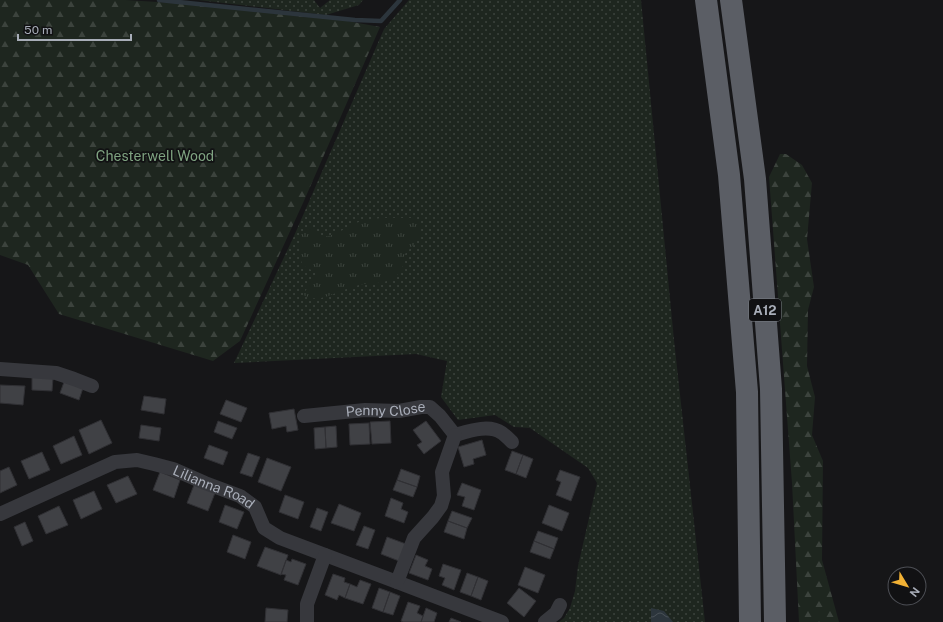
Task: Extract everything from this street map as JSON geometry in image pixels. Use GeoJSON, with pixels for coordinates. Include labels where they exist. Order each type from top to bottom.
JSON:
{"type":"FeatureCollection","features":[{"type":"Feature","properties":{"kind":"highway","name":"A12"},"geometry":{"type":"LineString","coordinates":[[706,0],[729,175],[747,392],[750,622]]}},
{"type":"Feature","properties":{"kind":"highway","name":"A12"},"geometry":{"type":"LineString","coordinates":[[731,0],[755,179],[771,389],[775,622]]}},
{"type":"Feature","properties":{"kind":"street"},"geometry":{"type":"LineString","coordinates":[[0,369],[56,373],[92,386]]}},
{"type":"Feature","properties":{"kind":"street","name":"Penny Close"},"geometry":{"type":"LineString","coordinates":[[304,416],[365,410],[399,410],[421,406],[430,407],[440,416],[454,435]]}},
{"type":"Feature","properties":{"kind":"street"},"geometry":{"type":"LineString","coordinates":[[397,582],[414,538],[441,506],[444,496],[442,472],[454,435],[473,430],[492,429],[502,433],[512,442]]}},
{"type":"Feature","properties":{"kind":"street","name":"Lilianna Road"},"geometry":{"type":"LineString","coordinates":[[0,514],[115,462],[137,460],[173,469],[240,496],[255,507],[264,528],[280,538],[502,622]]}},
{"type":"Feature","properties":{"kind":"street"},"geometry":{"type":"LineString","coordinates":[[307,622],[307,604],[325,555]]}},
{"type":"Feature","properties":{"kind":"street"},"geometry":{"type":"LineString","coordinates":[[545,622],[556,613],[560,605]]}},
{"type":"Feature","properties":{"kind":"green space","name":"Chesterwell Wood"},"geometry":{"type":"Polygon","coordinates":[[[0,0],[125,0],[207,5],[320,16],[380,27],[303,203],[240,341],[213,361],[59,314],[28,265],[0,255],[0,0]]]}},
{"type":"Feature","properties":{"kind":"green space"},"geometry":{"type":"Polygon","coordinates":[[[198,0],[314,0],[320,8],[330,0],[363,0],[359,5],[326,15],[198,0]]]}},
{"type":"Feature","properties":{"kind":"green space"},"geometry":{"type":"Polygon","coordinates":[[[409,0],[641,0],[674,340],[705,622],[559,622],[564,618],[570,608],[575,591],[578,566],[597,483],[588,468],[530,428],[514,427],[495,415],[458,420],[441,397],[447,361],[416,354],[234,363],[294,236],[384,29],[409,0]]]}},
{"type":"Feature","properties":{"kind":"green space"},"geometry":{"type":"Polygon","coordinates":[[[780,154],[786,154],[802,165],[812,183],[807,239],[814,287],[808,310],[807,366],[815,397],[812,435],[823,461],[822,560],[839,622],[799,622],[792,483],[769,177],[780,154]]]}},
{"type":"Feature","properties":{"kind":"green space"},"geometry":{"type":"Polygon","coordinates":[[[381,218],[413,218],[420,225],[421,237],[404,255],[404,262],[400,272],[395,277],[391,280],[359,285],[321,298],[312,298],[303,295],[317,272],[306,268],[303,265],[299,245],[300,237],[303,231],[311,227],[320,234],[328,236],[336,234],[359,222],[381,218]]]}},
{"type":"Feature","properties":{"kind":"water"},"geometry":{"type":"Polygon","coordinates":[[[651,608],[664,611],[673,622],[651,622],[651,608]]]}},
{"type":"Feature","properties":{"kind":"building"},"geometry":{"type":"Polygon","coordinates":[[[32,377],[53,378],[52,391],[32,390],[32,377]]]}},
{"type":"Feature","properties":{"kind":"building"},"geometry":{"type":"Polygon","coordinates":[[[64,382],[83,388],[79,400],[60,393],[64,382]]]}},
{"type":"Feature","properties":{"kind":"building"},"geometry":{"type":"Polygon","coordinates":[[[0,385],[25,386],[23,405],[0,403],[0,385]]]}},
{"type":"Feature","properties":{"kind":"building"},"geometry":{"type":"Polygon","coordinates":[[[144,396],[166,399],[164,414],[141,410],[144,396]]]}},
{"type":"Feature","properties":{"kind":"building"},"geometry":{"type":"Polygon","coordinates":[[[226,400],[247,408],[241,422],[220,414],[226,400]]]}},
{"type":"Feature","properties":{"kind":"building"},"geometry":{"type":"Polygon","coordinates":[[[294,409],[298,430],[287,432],[286,426],[272,429],[269,413],[294,409]]]}},
{"type":"Feature","properties":{"kind":"building"},"geometry":{"type":"Polygon","coordinates":[[[101,420],[112,443],[89,454],[79,430],[101,420]]]}},
{"type":"Feature","properties":{"kind":"building"},"geometry":{"type":"Polygon","coordinates":[[[218,421],[237,428],[232,439],[214,432],[218,421]]]}},
{"type":"Feature","properties":{"kind":"building"},"geometry":{"type":"Polygon","coordinates":[[[390,421],[391,443],[372,444],[370,422],[390,421]]]}},
{"type":"Feature","properties":{"kind":"building"},"geometry":{"type":"Polygon","coordinates":[[[426,421],[441,441],[424,454],[417,445],[422,442],[413,430],[426,421]]]}},
{"type":"Feature","properties":{"kind":"building"},"geometry":{"type":"Polygon","coordinates":[[[369,423],[370,444],[350,445],[349,424],[369,423]]]}},
{"type":"Feature","properties":{"kind":"building"},"geometry":{"type":"Polygon","coordinates":[[[141,425],[161,428],[159,441],[139,438],[141,425]]]}},
{"type":"Feature","properties":{"kind":"building"},"geometry":{"type":"Polygon","coordinates":[[[336,426],[337,447],[326,448],[325,427],[336,426]]]}},
{"type":"Feature","properties":{"kind":"building"},"geometry":{"type":"Polygon","coordinates":[[[325,427],[326,448],[315,449],[314,428],[325,427]]]}},
{"type":"Feature","properties":{"kind":"building"},"geometry":{"type":"Polygon","coordinates":[[[74,436],[82,455],[61,464],[53,446],[74,436]]]}},
{"type":"Feature","properties":{"kind":"building"},"geometry":{"type":"Polygon","coordinates":[[[482,440],[486,455],[473,459],[474,464],[464,467],[458,447],[482,440]]]}},
{"type":"Feature","properties":{"kind":"building"},"geometry":{"type":"Polygon","coordinates":[[[209,445],[228,452],[223,465],[204,458],[209,445]]]}},
{"type":"Feature","properties":{"kind":"building"},"geometry":{"type":"Polygon","coordinates":[[[512,451],[523,455],[516,474],[505,470],[512,451]]]}},
{"type":"Feature","properties":{"kind":"building"},"geometry":{"type":"Polygon","coordinates":[[[42,452],[50,470],[29,479],[21,461],[42,452]]]}},
{"type":"Feature","properties":{"kind":"building"},"geometry":{"type":"Polygon","coordinates":[[[248,453],[260,457],[252,477],[240,473],[248,453]]]}},
{"type":"Feature","properties":{"kind":"building"},"geometry":{"type":"Polygon","coordinates":[[[523,455],[533,459],[526,478],[516,474],[523,455]]]}},
{"type":"Feature","properties":{"kind":"building"},"geometry":{"type":"Polygon","coordinates":[[[267,458],[291,467],[281,491],[258,482],[267,458]]]}},
{"type":"Feature","properties":{"kind":"building"},"geometry":{"type":"Polygon","coordinates":[[[9,467],[17,485],[0,493],[0,471],[9,467]]]}},
{"type":"Feature","properties":{"kind":"building"},"geometry":{"type":"Polygon","coordinates":[[[401,469],[420,476],[417,487],[397,480],[401,469]]]}},
{"type":"Feature","properties":{"kind":"building"},"geometry":{"type":"Polygon","coordinates":[[[560,470],[580,477],[571,501],[556,495],[561,482],[556,480],[560,470]]]}},
{"type":"Feature","properties":{"kind":"building"},"geometry":{"type":"Polygon","coordinates":[[[160,472],[180,480],[174,498],[153,490],[160,472]]]}},
{"type":"Feature","properties":{"kind":"building"},"geometry":{"type":"Polygon","coordinates":[[[128,476],[137,494],[116,503],[107,485],[128,476]]]}},
{"type":"Feature","properties":{"kind":"building"},"geometry":{"type":"Polygon","coordinates":[[[397,480],[417,487],[413,497],[393,490],[397,480]]]}},
{"type":"Feature","properties":{"kind":"building"},"geometry":{"type":"Polygon","coordinates":[[[462,483],[481,490],[474,510],[462,506],[465,497],[457,495],[462,483]]]}},
{"type":"Feature","properties":{"kind":"building"},"geometry":{"type":"Polygon","coordinates":[[[194,485],[215,493],[208,511],[187,503],[194,485]]]}},
{"type":"Feature","properties":{"kind":"building"},"geometry":{"type":"Polygon","coordinates":[[[94,491],[102,509],[81,519],[73,500],[94,491]]]}},
{"type":"Feature","properties":{"kind":"building"},"geometry":{"type":"Polygon","coordinates":[[[285,495],[304,502],[298,519],[279,512],[285,495]]]}},
{"type":"Feature","properties":{"kind":"building"},"geometry":{"type":"Polygon","coordinates":[[[391,498],[403,503],[401,509],[408,512],[404,523],[385,516],[391,498]]]}},
{"type":"Feature","properties":{"kind":"building"},"geometry":{"type":"Polygon","coordinates":[[[339,504],[361,513],[354,531],[331,523],[339,504]]]}},
{"type":"Feature","properties":{"kind":"building"},"geometry":{"type":"Polygon","coordinates":[[[225,505],[244,512],[237,529],[219,522],[225,505]]]}},
{"type":"Feature","properties":{"kind":"building"},"geometry":{"type":"Polygon","coordinates":[[[549,505],[569,513],[562,531],[542,523],[549,505]]]}},
{"type":"Feature","properties":{"kind":"building"},"geometry":{"type":"Polygon","coordinates":[[[59,506],[68,525],[46,534],[38,516],[59,506]]]}},
{"type":"Feature","properties":{"kind":"building"},"geometry":{"type":"Polygon","coordinates":[[[317,508],[328,512],[321,531],[310,527],[317,508]]]}},
{"type":"Feature","properties":{"kind":"building"},"geometry":{"type":"Polygon","coordinates":[[[452,511],[472,518],[467,528],[448,521],[452,511]]]}},
{"type":"Feature","properties":{"kind":"building"},"geometry":{"type":"Polygon","coordinates":[[[448,521],[467,528],[464,539],[444,532],[448,521]]]}},
{"type":"Feature","properties":{"kind":"building"},"geometry":{"type":"Polygon","coordinates":[[[25,522],[33,541],[22,546],[14,527],[25,522]]]}},
{"type":"Feature","properties":{"kind":"building"},"geometry":{"type":"Polygon","coordinates":[[[364,526],[375,530],[368,549],[356,545],[364,526]]]}},
{"type":"Feature","properties":{"kind":"building"},"geometry":{"type":"Polygon","coordinates":[[[538,531],[558,538],[554,549],[534,541],[538,531]]]}},
{"type":"Feature","properties":{"kind":"building"},"geometry":{"type":"Polygon","coordinates":[[[233,535],[251,542],[245,559],[227,552],[233,535]]]}},
{"type":"Feature","properties":{"kind":"building"},"geometry":{"type":"Polygon","coordinates":[[[387,537],[406,544],[399,561],[381,554],[387,537]]]}},
{"type":"Feature","properties":{"kind":"building"},"geometry":{"type":"Polygon","coordinates":[[[534,541],[554,549],[550,559],[530,552],[534,541]]]}},
{"type":"Feature","properties":{"kind":"building"},"geometry":{"type":"Polygon","coordinates":[[[265,547],[288,555],[281,575],[257,566],[265,547]]]}},
{"type":"Feature","properties":{"kind":"building"},"geometry":{"type":"Polygon","coordinates":[[[416,555],[428,560],[425,566],[432,569],[428,580],[409,573],[416,555]]]}},
{"type":"Feature","properties":{"kind":"building"},"geometry":{"type":"Polygon","coordinates":[[[292,559],[306,564],[298,585],[284,580],[286,575],[281,574],[286,560],[291,562],[292,559]]]}},
{"type":"Feature","properties":{"kind":"building"},"geometry":{"type":"Polygon","coordinates":[[[443,564],[461,570],[454,590],[442,585],[445,578],[439,576],[443,564]]]}},
{"type":"Feature","properties":{"kind":"building"},"geometry":{"type":"Polygon","coordinates":[[[525,567],[545,575],[538,593],[518,585],[525,567]]]}},
{"type":"Feature","properties":{"kind":"building"},"geometry":{"type":"Polygon","coordinates":[[[467,573],[478,577],[471,596],[460,592],[467,573]]]}},
{"type":"Feature","properties":{"kind":"building"},"geometry":{"type":"Polygon","coordinates":[[[333,574],[345,578],[344,582],[350,584],[345,598],[339,595],[337,600],[325,595],[333,574]]]}},
{"type":"Feature","properties":{"kind":"building"},"geometry":{"type":"Polygon","coordinates":[[[478,577],[488,581],[481,600],[471,596],[478,577]]]}},
{"type":"Feature","properties":{"kind":"building"},"geometry":{"type":"Polygon","coordinates":[[[360,580],[371,584],[363,604],[345,598],[350,584],[357,587],[360,580]]]}},
{"type":"Feature","properties":{"kind":"building"},"geometry":{"type":"Polygon","coordinates":[[[379,588],[390,592],[383,612],[372,608],[379,588]]]}},
{"type":"Feature","properties":{"kind":"building"},"geometry":{"type":"Polygon","coordinates":[[[519,588],[536,601],[524,617],[507,603],[519,588]]]}},
{"type":"Feature","properties":{"kind":"building"},"geometry":{"type":"Polygon","coordinates":[[[390,592],[400,596],[393,615],[383,612],[390,592]]]}},
{"type":"Feature","properties":{"kind":"building"},"geometry":{"type":"Polygon","coordinates":[[[408,602],[420,606],[417,613],[423,616],[421,622],[401,621],[408,602]]]}},
{"type":"Feature","properties":{"kind":"building"},"geometry":{"type":"Polygon","coordinates":[[[266,608],[288,610],[287,622],[265,622],[266,608]]]}},
{"type":"Feature","properties":{"kind":"building"},"geometry":{"type":"Polygon","coordinates":[[[426,608],[437,613],[434,622],[421,622],[426,608]]]}},
{"type":"Feature","properties":{"kind":"building"},"geometry":{"type":"Polygon","coordinates":[[[451,618],[461,622],[449,622],[451,618]]]}},
{"type":"Feature","properties":{"kind":"waterway"},"geometry":{"type":"LineString","coordinates":[[159,0],[355,20],[381,21],[400,0]]}}]}
